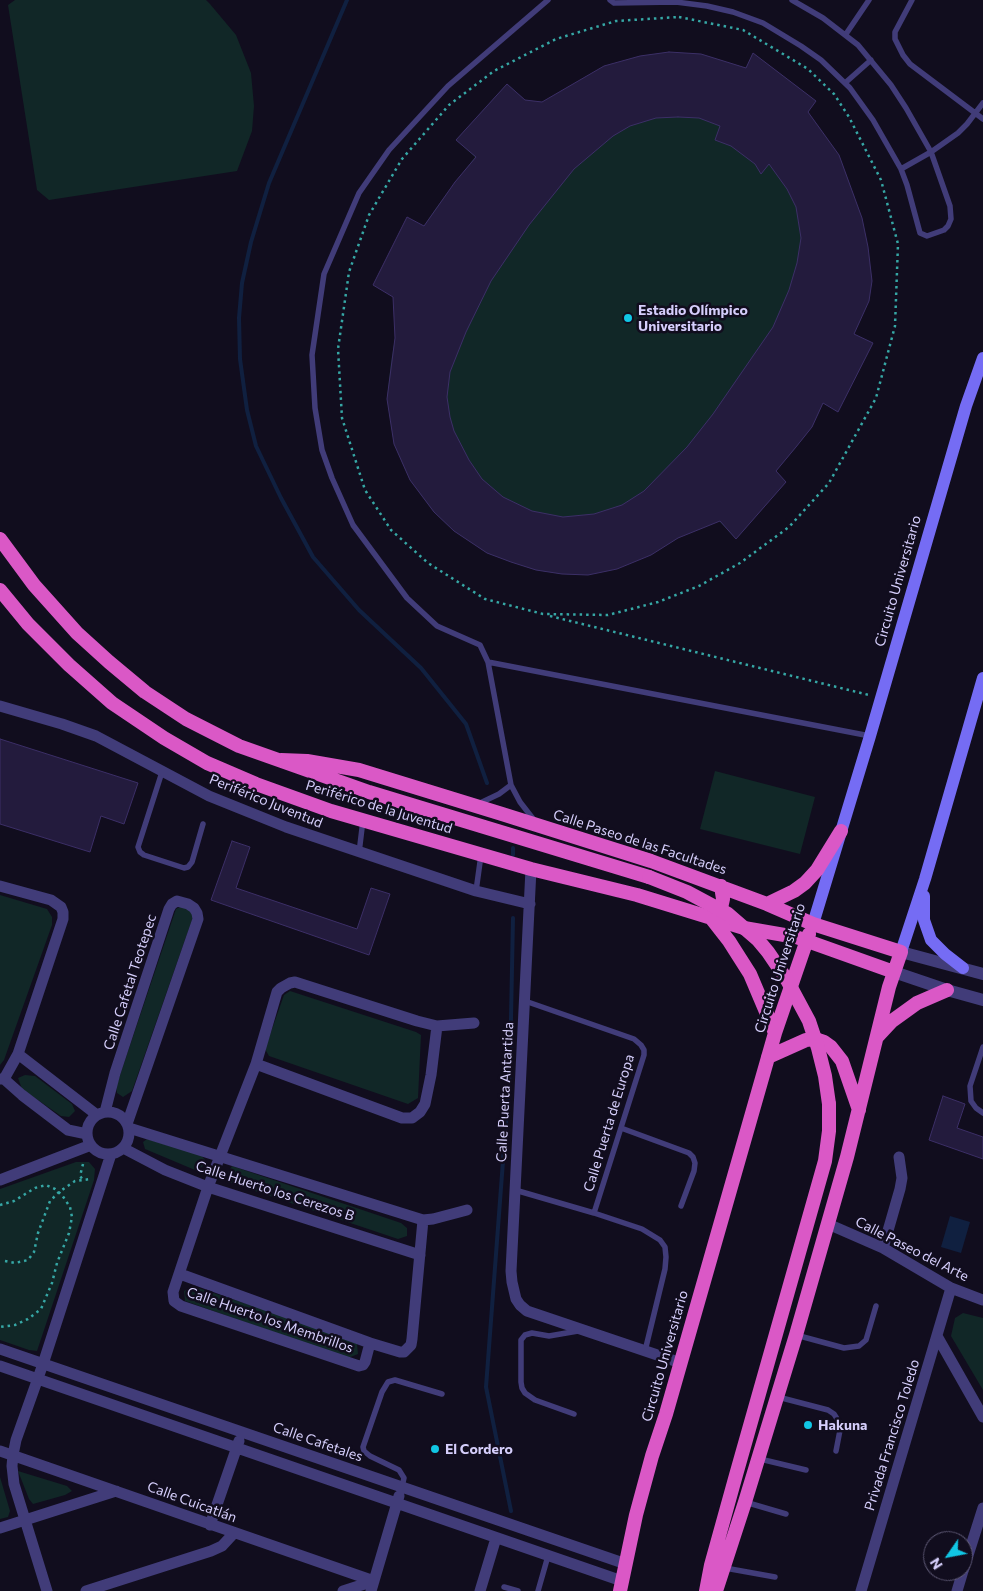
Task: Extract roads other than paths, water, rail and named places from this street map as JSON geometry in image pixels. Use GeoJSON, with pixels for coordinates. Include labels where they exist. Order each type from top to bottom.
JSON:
{"type":"FeatureCollection","features":[{"type":"Feature","properties":{"kind":"highway"},"geometry":{"type":"LineString","coordinates":[[0,539],[34,585],[77,633],[145,692],[186,719],[239,746],[369,792],[649,877],[687,892],[728,914],[747,930],[768,952],[788,980],[803,1009],[818,1048],[825,1076],[829,1104],[825,1161],[736,1474],[711,1565],[706,1591]]}},
{"type":"Feature","properties":{"kind":"highway","name":"Periférico de la Juventud"},"geometry":{"type":"LineString","coordinates":[[0,590],[28,624],[69,665],[112,703],[164,738],[207,763],[256,784],[331,811],[531,869],[637,895],[744,928],[796,937],[806,941]]}},
{"type":"Feature","properties":{"kind":"highway","name":"Calle Paseo de las Facultades"},"geometry":{"type":"LineString","coordinates":[[281,760],[307,761],[359,770],[488,807],[539,826],[651,860],[767,904],[813,924],[901,952]]}},
{"type":"Feature","properties":{"kind":"highway"},"geometry":{"type":"LineString","coordinates":[[767,904],[794,891],[805,883],[817,870],[841,831]]}},
{"type":"Feature","properties":{"kind":"highway"},"geometry":{"type":"LineString","coordinates":[[720,886],[723,899],[721,908],[714,919],[750,974],[775,1033]]}},
{"type":"Feature","properties":{"kind":"highway","name":"Circuito Universitario"},"geometry":{"type":"LineString","coordinates":[[621,1586],[645,1480],[681,1363],[775,1033],[813,924]]}},
{"type":"Feature","properties":{"kind":"highway"},"geometry":{"type":"LineString","coordinates":[[806,941],[894,972]]}},
{"type":"Feature","properties":{"kind":"highway"},"geometry":{"type":"LineString","coordinates":[[716,1591],[796,1335],[851,1143],[888,987],[901,952]]}},
{"type":"Feature","properties":{"kind":"highway"},"geometry":{"type":"LineString","coordinates":[[876,1039],[892,1021],[917,1003],[947,990]]}},
{"type":"Feature","properties":{"kind":"highway"},"geometry":{"type":"LineString","coordinates":[[768,1057],[806,1040],[815,1039],[824,1042],[842,1062],[859,1110]]}},
{"type":"Feature","properties":{"kind":"main road","name":"Circuito Universitario"},"geometry":{"type":"LineString","coordinates":[[813,924],[966,406],[983,358]]}},
{"type":"Feature","properties":{"kind":"main road"},"geometry":{"type":"LineString","coordinates":[[901,952],[925,880],[983,678]]}},
{"type":"Feature","properties":{"kind":"main road"},"geometry":{"type":"LineString","coordinates":[[925,880],[924,920],[929,935],[937,947],[963,968]]}},
{"type":"Feature","properties":{"kind":"street","name":"Periférico Juventud"},"geometry":{"type":"LineString","coordinates":[[0,706],[96,736],[209,796],[244,810],[359,852],[476,891],[530,904]]}},
{"type":"Feature","properties":{"kind":"street","name":"Calle Puerta Antartida"},"geometry":{"type":"LineString","coordinates":[[531,869],[512,1282],[516,1299],[527,1311],[583,1330]]}},
{"type":"Feature","properties":{"kind":"street"},"geometry":{"type":"LineString","coordinates":[[0,886],[51,900],[61,907],[63,912],[63,919],[18,1054],[2,1079],[68,1130],[89,1140],[100,1152],[111,1154],[123,1148],[129,1139],[128,1126],[124,1118],[118,1114],[101,1114],[18,1054]]}},
{"type":"Feature","properties":{"kind":"street","name":"Calle Cafetal Teotepec"},"geometry":{"type":"LineString","coordinates":[[101,1114],[172,904],[176,900],[188,904],[198,913],[198,919],[128,1126]]}},
{"type":"Feature","properties":{"kind":"street","name":"Calle Paseo de las Facultades"},"geometry":{"type":"LineString","coordinates":[[901,952],[983,974]]}},
{"type":"Feature","properties":{"kind":"street"},"geometry":{"type":"LineString","coordinates":[[894,972],[983,1000]]}},
{"type":"Feature","properties":{"kind":"street","name":"Calle Huerto los Membrillos"},"geometry":{"type":"LineString","coordinates":[[370,1343],[365,1362],[359,1366],[181,1306],[177,1304],[173,1297],[219,1156],[256,1064],[277,992],[290,982],[295,982],[417,1022],[438,1026]]}},
{"type":"Feature","properties":{"kind":"street"},"geometry":{"type":"LineString","coordinates":[[256,1064],[402,1118],[412,1118],[420,1112],[425,1104],[438,1026],[474,1023]]}},
{"type":"Feature","properties":{"kind":"street"},"geometry":{"type":"LineString","coordinates":[[89,1140],[90,1123],[101,1114]]}},
{"type":"Feature","properties":{"kind":"street","name":"Calle Huerto los Cerezos B"},"geometry":{"type":"LineString","coordinates":[[128,1126],[423,1220]]}},
{"type":"Feature","properties":{"kind":"street"},"geometry":{"type":"LineString","coordinates":[[0,1180],[89,1140]]}},
{"type":"Feature","properties":{"kind":"street","name":"Calle Huerto los Cerezos B"},"geometry":{"type":"LineString","coordinates":[[123,1148],[165,1170],[208,1187],[420,1255]]}},
{"type":"Feature","properties":{"kind":"street"},"geometry":{"type":"LineString","coordinates":[[47,1591],[14,1484],[12,1455],[111,1154]]}},
{"type":"Feature","properties":{"kind":"street"},"geometry":{"type":"LineString","coordinates":[[884,1248],[900,1188],[902,1173],[899,1157]]}},
{"type":"Feature","properties":{"kind":"street"},"geometry":{"type":"LineString","coordinates":[[420,1255],[423,1220],[467,1210]]}},
{"type":"Feature","properties":{"kind":"street","name":"Calle Paseo del Arte"},"geometry":{"type":"LineString","coordinates":[[828,1224],[884,1248],[951,1288],[983,1300]]}},
{"type":"Feature","properties":{"kind":"street","name":"Calle Huerto los Membrillos"},"geometry":{"type":"LineString","coordinates":[[180,1274],[370,1343],[404,1352],[411,1345],[420,1255]]}},
{"type":"Feature","properties":{"kind":"street","name":"Privada Francisco Toledo"},"geometry":{"type":"LineString","coordinates":[[861,1591],[951,1288]]}},
{"type":"Feature","properties":{"kind":"street"},"geometry":{"type":"LineString","coordinates":[[583,1330],[681,1363]]}},
{"type":"Feature","properties":{"kind":"street"},"geometry":{"type":"LineString","coordinates":[[937,1336],[983,1417]]}},
{"type":"Feature","properties":{"kind":"street","name":"Calle Cafetales"},"geometry":{"type":"LineString","coordinates":[[0,1349],[626,1564]]}},
{"type":"Feature","properties":{"kind":"street"},"geometry":{"type":"LineString","coordinates":[[0,1366],[548,1556],[621,1586]]}},
{"type":"Feature","properties":{"kind":"street"},"geometry":{"type":"LineString","coordinates":[[210,1525],[241,1432]]}},
{"type":"Feature","properties":{"kind":"street","name":"Calle Cuicatlán"},"geometry":{"type":"LineString","coordinates":[[0,1450],[234,1533],[372,1586]]}},
{"type":"Feature","properties":{"kind":"street"},"geometry":{"type":"LineString","coordinates":[[343,1591],[372,1586],[402,1487]]}},
{"type":"Feature","properties":{"kind":"street"},"geometry":{"type":"LineString","coordinates":[[0,1528],[116,1491]]}},
{"type":"Feature","properties":{"kind":"street"},"geometry":{"type":"LineString","coordinates":[[973,1540],[983,1508]]}},
{"type":"Feature","properties":{"kind":"street"},"geometry":{"type":"LineString","coordinates":[[86,1591],[211,1552],[222,1546],[234,1533]]}},
{"type":"Feature","properties":{"kind":"street"},"geometry":{"type":"LineString","coordinates":[[480,1591],[496,1538]]}},
{"type":"Feature","properties":{"kind":"lane"},"geometry":{"type":"LineString","coordinates":[[539,826],[520,802],[511,785],[488,662],[480,645],[437,626],[407,598],[353,525],[322,450],[315,408],[312,354],[324,274],[358,193],[389,150],[448,86],[548,0]]}},
{"type":"Feature","properties":{"kind":"lane"},"geometry":{"type":"LineString","coordinates":[[610,0],[614,4],[676,2],[733,12],[763,23],[821,60],[845,83],[873,120],[901,169],[920,233],[927,236],[944,230],[951,220],[950,206],[930,152],[891,85],[858,45],[846,34],[792,0]]}},
{"type":"Feature","properties":{"kind":"lane"},"geometry":{"type":"LineString","coordinates":[[805,7],[810,0]]}},
{"type":"Feature","properties":{"kind":"lane"},"geometry":{"type":"LineString","coordinates":[[846,34],[869,0]]}},
{"type":"Feature","properties":{"kind":"lane"},"geometry":{"type":"LineString","coordinates":[[912,0],[895,32],[898,47],[910,64],[983,119]]}},
{"type":"Feature","properties":{"kind":"lane"},"geometry":{"type":"LineString","coordinates":[[845,83],[871,60]]}},
{"type":"Feature","properties":{"kind":"lane"},"geometry":{"type":"LineString","coordinates":[[901,169],[930,152],[962,129],[983,103]]}},
{"type":"Feature","properties":{"kind":"lane"},"geometry":{"type":"LineString","coordinates":[[488,662],[870,736]]}},
{"type":"Feature","properties":{"kind":"lane"},"geometry":{"type":"LineString","coordinates":[[162,772],[138,847],[140,852],[184,868],[188,867],[192,862],[203,824]]}},
{"type":"Feature","properties":{"kind":"lane"},"geometry":{"type":"LineString","coordinates":[[488,807],[497,794],[511,785]]}},
{"type":"Feature","properties":{"kind":"lane"},"geometry":{"type":"LineString","coordinates":[[359,852],[363,820]]}},
{"type":"Feature","properties":{"kind":"lane"},"geometry":{"type":"LineString","coordinates":[[476,891],[481,855]]}},
{"type":"Feature","properties":{"kind":"lane","name":"Calle Puerta de Europa"},"geometry":{"type":"LineString","coordinates":[[525,1000],[634,1039],[642,1045],[644,1050],[594,1213]]}},
{"type":"Feature","properties":{"kind":"lane"},"geometry":{"type":"LineString","coordinates":[[983,1047],[970,1086],[972,1101],[976,1108],[983,1113]]}},
{"type":"Feature","properties":{"kind":"lane"},"geometry":{"type":"LineString","coordinates":[[621,1128],[689,1153],[693,1157],[695,1162],[694,1171],[681,1206]]}},
{"type":"Feature","properties":{"kind":"lane"},"geometry":{"type":"LineString","coordinates":[[515,1190],[642,1229],[660,1240],[666,1257],[665,1269],[645,1351]]}},
{"type":"Feature","properties":{"kind":"lane"},"geometry":{"type":"LineString","coordinates":[[796,1335],[844,1348],[859,1346],[866,1340],[876,1306]]}},
{"type":"Feature","properties":{"kind":"lane"},"geometry":{"type":"LineString","coordinates":[[574,1414],[535,1400],[525,1393],[520,1382],[521,1340],[528,1333],[532,1332],[549,1336],[583,1330]]}},
{"type":"Feature","properties":{"kind":"lane"},"geometry":{"type":"LineString","coordinates":[[402,1487],[404,1478],[399,1470],[370,1456],[364,1451],[363,1447],[382,1392],[388,1382],[395,1380],[442,1394]]}},
{"type":"Feature","properties":{"kind":"lane"},"geometry":{"type":"LineString","coordinates":[[777,1397],[828,1410],[834,1414],[841,1425],[836,1450]]}},
{"type":"Feature","properties":{"kind":"lane"},"geometry":{"type":"LineString","coordinates":[[758,1459],[806,1470]]}},
{"type":"Feature","properties":{"kind":"lane"},"geometry":{"type":"LineString","coordinates":[[745,1502],[786,1514]]}},
{"type":"Feature","properties":{"kind":"lane"},"geometry":{"type":"LineString","coordinates":[[538,1591],[548,1556]]}},
{"type":"Feature","properties":{"kind":"lane"},"geometry":{"type":"LineString","coordinates":[[723,1568],[775,1577]]}},
{"type":"Feature","properties":{"kind":"lane"},"geometry":{"type":"LineString","coordinates":[[504,1587],[518,1591]]}},
{"type":"Feature","properties":{"kind":"water"},"geometry":{"type":"Polygon","coordinates":[[[950,1216],[970,1222],[961,1253],[941,1247],[950,1216]]]}},
{"type":"Feature","properties":{"kind":"waterway"},"geometry":{"type":"LineString","coordinates":[[347,0],[269,183],[251,242],[242,283],[239,318],[240,359],[247,410],[256,446],[281,498],[313,557],[359,610],[421,668],[466,724],[487,783]]}},
{"type":"Feature","properties":{"kind":"waterway"},"geometry":{"type":"LineString","coordinates":[[513,848],[513,855]]}},
{"type":"Feature","properties":{"kind":"waterway"},"geometry":{"type":"LineString","coordinates":[[511,1511],[486,1387],[510,1068],[513,918]]}},
{"type":"Feature","properties":{"kind":"place","name":"Estadio Olímpico Universitario"},"geometry":{"type":"Point","coordinates":[628,318]}},
{"type":"Feature","properties":{"kind":"place","name":"Hakuna"},"geometry":{"type":"Point","coordinates":[808,1425]}},
{"type":"Feature","properties":{"kind":"place","name":"El Cordero"},"geometry":{"type":"Point","coordinates":[435,1449]}}]}
